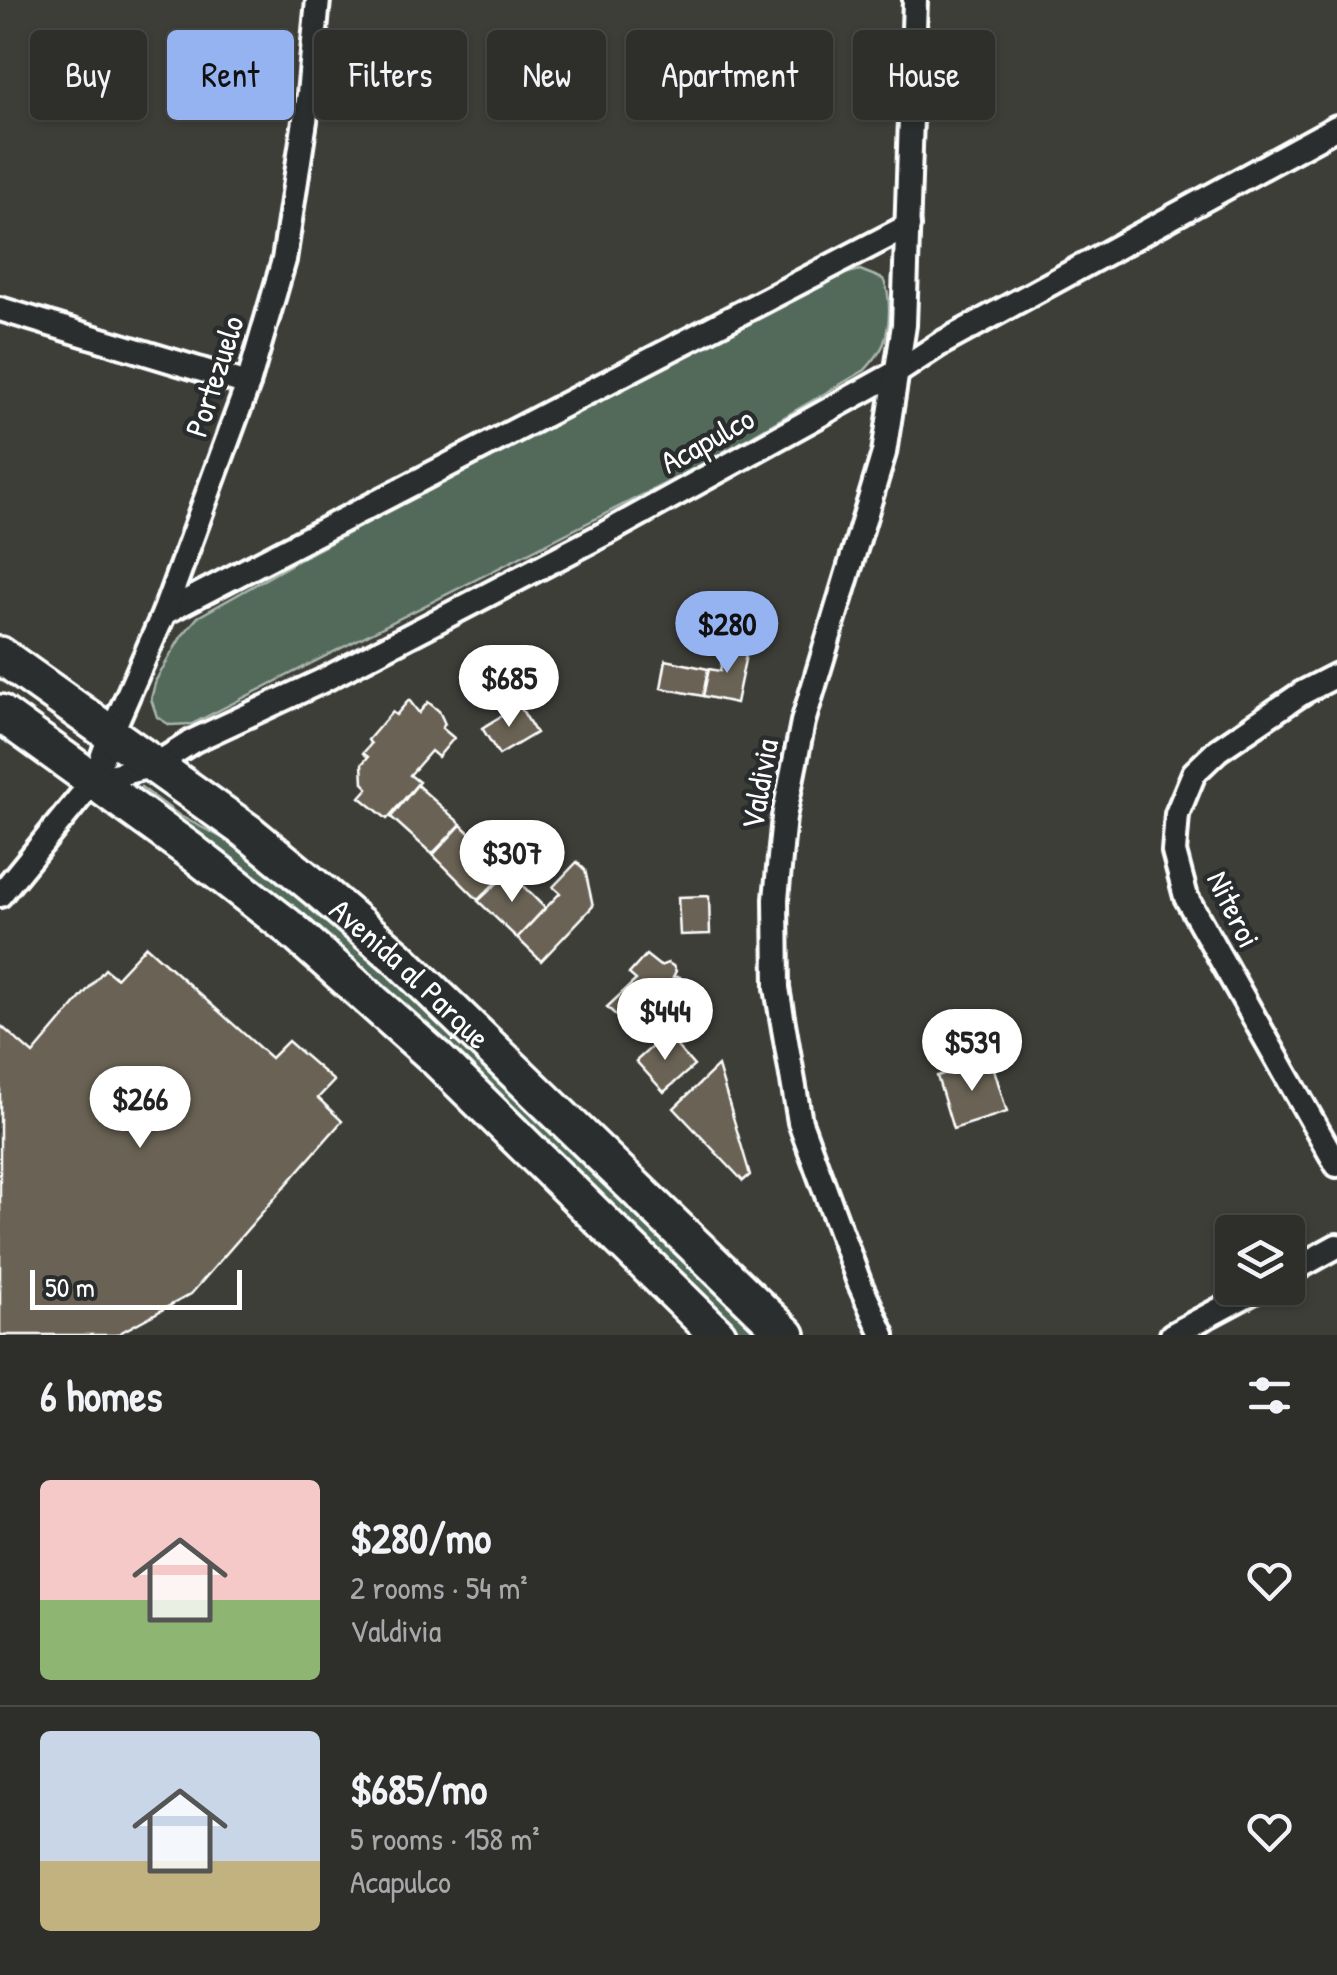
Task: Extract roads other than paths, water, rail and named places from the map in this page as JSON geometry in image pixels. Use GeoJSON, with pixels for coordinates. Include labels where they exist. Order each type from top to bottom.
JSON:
{"type":"FeatureCollection","features":[{"type":"Feature","properties":{"kind":"main road","name":"Avenida al Parque"},"geometry":{"type":"LineString","coordinates":[[0,655],[191,851],[290,928],[406,1032],[718,1335]]}},
{"type":"Feature","properties":{"kind":"main road","name":"Avenida al Parque"},"geometry":{"type":"LineString","coordinates":[[0,713],[103,757],[155,765],[248,832],[398,958],[787,1335]]}},
{"type":"Feature","properties":{"kind":"street","name":"Portezuelo"},"geometry":{"type":"LineString","coordinates":[[0,895],[103,757],[164,613],[248,384],[284,260],[309,94],[318,0]]}},
{"type":"Feature","properties":{"kind":"street","name":"Valdivia"},"geometry":{"type":"LineString","coordinates":[[883,1335],[859,1282],[800,1122],[777,988],[776,899],[784,817],[804,722],[884,453],[899,371],[904,325],[914,0]]}},
{"type":"Feature","properties":{"kind":"street","name":"Acapulco"},"geometry":{"type":"LineString","coordinates":[[155,765],[193,741],[322,681],[606,533],[899,371],[940,344],[1337,127]]}},
{"type":"Feature","properties":{"kind":"street"},"geometry":{"type":"LineString","coordinates":[[164,613],[908,226]]}},
{"type":"Feature","properties":{"kind":"street"},"geometry":{"type":"LineString","coordinates":[[0,309],[248,384]]}},
{"type":"Feature","properties":{"kind":"street","name":"Niteroi"},"geometry":{"type":"LineString","coordinates":[[1337,674],[1218,750],[1194,773],[1177,814],[1174,852],[1186,897],[1337,1165]]}},
{"type":"Feature","properties":{"kind":"street"},"geometry":{"type":"LineString","coordinates":[[1305,1264],[1337,1246]]}},
{"type":"Feature","properties":{"kind":"street"},"geometry":{"type":"LineString","coordinates":[[1172,1335],[1228,1305]]}}]}
